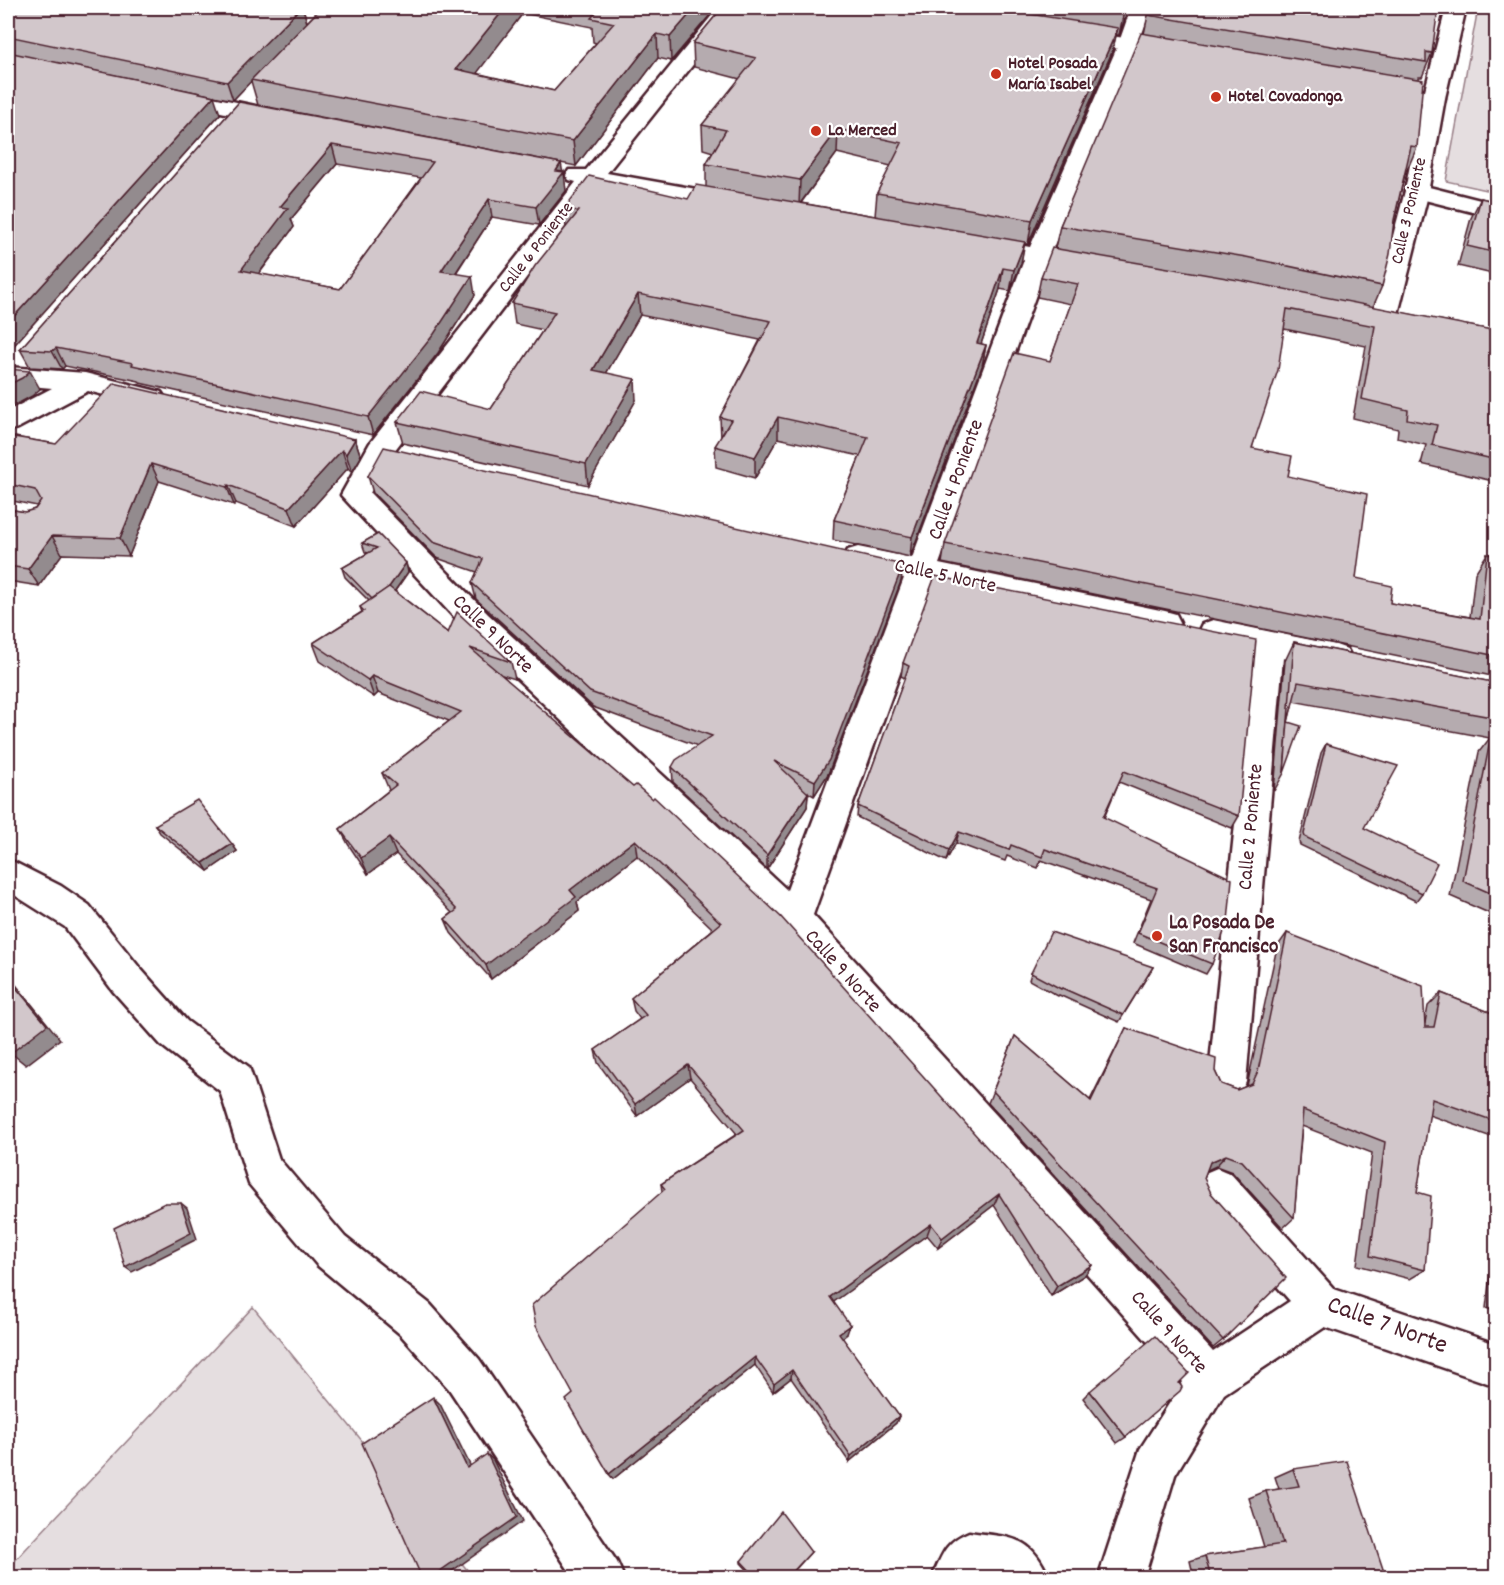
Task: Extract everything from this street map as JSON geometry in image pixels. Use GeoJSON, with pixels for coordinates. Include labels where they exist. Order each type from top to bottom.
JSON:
{"type":"FeatureCollection","features":[{"type":"Feature","properties":{"kind":"street","name":"Calle 6 Poniente"},"geometry":{"type":"LineString","coordinates":[[355,495],[381,450],[591,178],[728,8]]}},
{"type":"Feature","properties":{"kind":"street","name":"Calle 4 Poniente"},"geometry":{"type":"LineString","coordinates":[[794,919],[1038,255],[1128,45],[1141,8]]}},
{"type":"Feature","properties":{"kind":"street","name":"Calle 3 Poniente"},"geometry":{"type":"LineString","coordinates":[[1383,322],[1417,191],[1434,98],[1456,8]]}},
{"type":"Feature","properties":{"kind":"street"},"geometry":{"type":"LineString","coordinates":[[1047,32],[1199,57]]}},
{"type":"Feature","properties":{"kind":"street"},"geometry":{"type":"LineString","coordinates":[[1352,84],[1434,98]]}},
{"type":"Feature","properties":{"kind":"street"},"geometry":{"type":"LineString","coordinates":[[150,90],[298,121]]}},
{"type":"Feature","properties":{"kind":"street"},"geometry":{"type":"LineString","coordinates":[[224,127],[256,93]]}},
{"type":"Feature","properties":{"kind":"street"},"geometry":{"type":"LineString","coordinates":[[556,171],[756,206]]}},
{"type":"Feature","properties":{"kind":"street"},"geometry":{"type":"LineString","coordinates":[[1417,191],[1497,211]]}},
{"type":"Feature","properties":{"kind":"street"},"geometry":{"type":"LineString","coordinates":[[956,241],[1109,268]]}},
{"type":"Feature","properties":{"kind":"street"},"geometry":{"type":"LineString","coordinates":[[8,371],[15,365],[176,403]]}},
{"type":"Feature","properties":{"kind":"street"},"geometry":{"type":"LineString","coordinates":[[11,429],[85,382]]}},
{"type":"Feature","properties":{"kind":"street","name":"Calle 9 Norte"},"geometry":{"type":"LineString","coordinates":[[355,495],[477,622],[794,919],[1209,1379],[1320,1305]]}},
{"type":"Feature","properties":{"kind":"street","name":"Calle 5 Norte"},"geometry":{"type":"LineString","coordinates":[[831,552],[923,573],[1360,662]]}},
{"type":"Feature","properties":{"kind":"street","name":"Calle 2 Poniente"},"geometry":{"type":"LineString","coordinates":[[1227,1082],[1269,644]]}},
{"type":"Feature","properties":{"kind":"street"},"geometry":{"type":"LineString","coordinates":[[8,874],[77,916],[126,980],[174,1033],[236,1080],[263,1170],[331,1251],[415,1319],[464,1374],[601,1578]]}},
{"type":"Feature","properties":{"kind":"street","name":"Calle 7 Norte"},"geometry":{"type":"LineString","coordinates":[[1216,1188],[1320,1305],[1497,1365]]}},
{"type":"Feature","properties":{"kind":"street"},"geometry":{"type":"LineString","coordinates":[[1120,1578],[1156,1466],[1209,1379]]}},
{"type":"Feature","properties":{"kind":"street"},"geometry":{"type":"LineString","coordinates":[[959,1578],[957,1572],[969,1555],[1012,1561],[1026,1578]]}},
{"type":"Feature","properties":{"kind":"shaded area"},"geometry":{"type":"Polygon","coordinates":[[[1478,8],[1496,8],[1496,192],[1446,181],[1478,8]]]}},
{"type":"Feature","properties":{"kind":"shaded area"},"geometry":{"type":"Polygon","coordinates":[[[253,1307],[473,1577],[8,1578],[8,1568],[253,1307]]]}},
{"type":"Feature","properties":{"kind":"building"},"geometry":{"type":"Polygon","coordinates":[[[19,8],[300,8],[227,82],[8,36],[8,17],[19,8]]]}},
{"type":"Feature","properties":{"kind":"building"},"geometry":{"type":"Polygon","coordinates":[[[321,8],[505,8],[456,69],[554,91],[614,23],[591,18],[600,8],[695,8],[670,37],[657,34],[573,141],[251,80],[321,8]]]}},
{"type":"Feature","properties":{"kind":"building"},"geometry":{"type":"Polygon","coordinates":[[[722,8],[991,8],[1118,28],[1032,220],[877,193],[902,143],[838,129],[800,180],[706,164],[726,130],[702,125],[756,58],[693,43],[722,8]]]}},
{"type":"Feature","properties":{"kind":"building"},"geometry":{"type":"Polygon","coordinates":[[[1101,8],[1126,8],[1124,11],[1101,8]]]}},
{"type":"Feature","properties":{"kind":"building"},"geometry":{"type":"Polygon","coordinates":[[[1151,8],[1438,8],[1432,53],[1426,52],[1426,62],[1148,15],[1151,8]]]}},
{"type":"Feature","properties":{"kind":"building"},"geometry":{"type":"Polygon","coordinates":[[[1141,33],[1423,80],[1417,147],[1411,146],[1382,286],[1246,257],[1060,226],[1141,33]]]}},
{"type":"Feature","properties":{"kind":"building"},"geometry":{"type":"Polygon","coordinates":[[[8,52],[214,96],[8,323],[8,52]]]}},
{"type":"Feature","properties":{"kind":"building"},"geometry":{"type":"Polygon","coordinates":[[[239,102],[561,163],[556,171],[564,172],[536,207],[489,199],[441,271],[472,276],[434,334],[368,417],[132,365],[133,363],[56,348],[52,351],[20,349],[239,102]],[[332,145],[280,207],[288,208],[241,270],[340,289],[433,162],[332,145]]]}},
{"type":"Feature","properties":{"kind":"building"},"geometry":{"type":"Polygon","coordinates":[[[589,176],[688,199],[696,185],[1025,242],[1014,270],[1003,268],[977,343],[986,345],[912,537],[834,520],[868,437],[778,417],[755,457],[715,446],[731,420],[720,417],[771,321],[638,294],[593,370],[635,379],[586,464],[397,422],[421,391],[491,409],[555,312],[512,303],[535,266],[579,211],[564,209],[589,176]]]}},
{"type":"Feature","properties":{"kind":"building"},"geometry":{"type":"Polygon","coordinates":[[[1481,198],[1497,202],[1497,253],[1467,246],[1481,198]]]}},
{"type":"Feature","properties":{"kind":"building"},"geometry":{"type":"Polygon","coordinates":[[[1052,248],[1244,281],[1497,331],[1497,460],[1432,445],[1437,425],[1407,419],[1408,410],[1362,399],[1375,326],[1287,309],[1278,370],[1252,448],[1292,456],[1288,476],[1367,494],[1356,578],[1392,586],[1390,603],[1480,619],[1487,554],[1497,556],[1497,656],[945,544],[1014,353],[1050,361],[1078,284],[1041,277],[1052,248]]]}},
{"type":"Feature","properties":{"kind":"building"},"geometry":{"type":"Polygon","coordinates":[[[8,369],[30,371],[8,385],[8,369]]]}},
{"type":"Feature","properties":{"kind":"building"},"geometry":{"type":"Polygon","coordinates":[[[114,383],[355,439],[346,454],[342,450],[289,508],[228,485],[227,487],[151,464],[120,538],[52,536],[28,569],[8,566],[8,509],[25,512],[35,509],[41,501],[35,490],[8,484],[8,436],[56,444],[114,383]]]}},
{"type":"Feature","properties":{"kind":"building"},"geometry":{"type":"Polygon","coordinates":[[[384,447],[903,565],[829,760],[815,781],[774,761],[808,793],[767,855],[672,767],[676,760],[712,736],[590,692],[472,583],[483,559],[433,542],[368,476],[384,447]]]}},
{"type":"Feature","properties":{"kind":"building"},"geometry":{"type":"Polygon","coordinates":[[[378,534],[406,563],[389,587],[372,599],[342,568],[377,548],[362,543],[378,534]]]}},
{"type":"Feature","properties":{"kind":"building"},"geometry":{"type":"Polygon","coordinates":[[[935,576],[1256,640],[1239,816],[1124,771],[1103,817],[1232,879],[1228,921],[1212,964],[1138,933],[1157,888],[1045,849],[1042,857],[1011,845],[1009,850],[959,832],[949,850],[858,806],[909,666],[903,663],[935,576]]]}},
{"type":"Feature","properties":{"kind":"building"},"geometry":{"type":"Polygon","coordinates":[[[389,587],[448,633],[457,612],[511,662],[470,648],[633,787],[636,785],[652,799],[654,797],[781,917],[1092,1265],[1057,1286],[999,1194],[942,1238],[931,1224],[830,1297],[850,1325],[839,1333],[899,1416],[851,1456],[792,1370],[774,1384],[755,1357],[609,1474],[566,1400],[573,1394],[536,1326],[532,1305],[665,1189],[661,1184],[744,1130],[688,1065],[635,1104],[595,1050],[646,1015],[631,998],[721,923],[635,840],[570,890],[576,897],[486,965],[445,919],[457,910],[389,838],[361,858],[340,829],[396,785],[382,773],[461,712],[372,676],[368,680],[313,643],[364,611],[360,607],[389,587]]]}},
{"type":"Feature","properties":{"kind":"building"},"geometry":{"type":"Polygon","coordinates":[[[1294,642],[1497,683],[1497,718],[1298,682],[1288,722],[1301,726],[1284,773],[1294,642]]]}},
{"type":"Feature","properties":{"kind":"building"},"geometry":{"type":"Polygon","coordinates":[[[1491,736],[1497,736],[1497,896],[1463,881],[1491,736]]]}},
{"type":"Feature","properties":{"kind":"building"},"geometry":{"type":"Polygon","coordinates":[[[1326,744],[1398,766],[1364,828],[1437,863],[1422,893],[1305,837],[1326,744]]]}},
{"type":"Feature","properties":{"kind":"building"},"geometry":{"type":"Polygon","coordinates":[[[197,800],[232,844],[203,863],[155,825],[197,800]]]}},
{"type":"Feature","properties":{"kind":"building"},"geometry":{"type":"Polygon","coordinates":[[[1051,932],[1153,967],[1123,1015],[1061,989],[1031,973],[1051,932]]]}},
{"type":"Feature","properties":{"kind":"building"},"geometry":{"type":"Polygon","coordinates":[[[1287,933],[1423,986],[1425,1027],[1434,1027],[1441,993],[1497,1015],[1497,1122],[1432,1099],[1417,1192],[1431,1196],[1425,1270],[1370,1256],[1385,1142],[1303,1110],[1294,1218],[1242,1161],[1226,1155],[1210,1162],[1204,1178],[1211,1193],[1286,1278],[1223,1340],[993,1091],[1015,1036],[1091,1101],[1126,1028],[1216,1059],[1215,1071],[1221,1084],[1237,1090],[1252,1084],[1258,1071],[1287,933]]]}},
{"type":"Feature","properties":{"kind":"building"},"geometry":{"type":"Polygon","coordinates":[[[8,978],[47,1025],[11,1053],[8,1048],[8,978]]]}},
{"type":"Feature","properties":{"kind":"building"},"geometry":{"type":"Polygon","coordinates":[[[165,1203],[181,1203],[191,1233],[125,1267],[114,1228],[165,1203]]]}},
{"type":"Feature","properties":{"kind":"building"},"geometry":{"type":"Polygon","coordinates":[[[1155,1336],[1189,1373],[1179,1383],[1182,1387],[1180,1391],[1126,1437],[1090,1391],[1155,1336]]]}},
{"type":"Feature","properties":{"kind":"building"},"geometry":{"type":"Polygon","coordinates":[[[433,1397],[467,1468],[487,1454],[517,1517],[430,1578],[422,1578],[362,1443],[433,1397]]]}},
{"type":"Feature","properties":{"kind":"building"},"geometry":{"type":"Polygon","coordinates":[[[1347,1461],[1386,1578],[1211,1578],[1205,1556],[1283,1544],[1266,1491],[1299,1486],[1293,1469],[1347,1461]]]}},
{"type":"Feature","properties":{"kind":"building"},"geometry":{"type":"Polygon","coordinates":[[[781,1512],[811,1552],[787,1578],[757,1578],[741,1561],[781,1512]]]}},
{"type":"Feature","properties":{"kind":"place","name":"Hotel Posada María Isabel"},"geometry":{"type":"Point","coordinates":[996,74]}},
{"type":"Feature","properties":{"kind":"place","name":"Hotel Covadonga"},"geometry":{"type":"Point","coordinates":[1216,97]}},
{"type":"Feature","properties":{"kind":"place","name":"La Merced"},"geometry":{"type":"Point","coordinates":[816,131]}},
{"type":"Feature","properties":{"kind":"place","name":"La Posada De San Francisco"},"geometry":{"type":"Point","coordinates":[1157,936]}}]}
